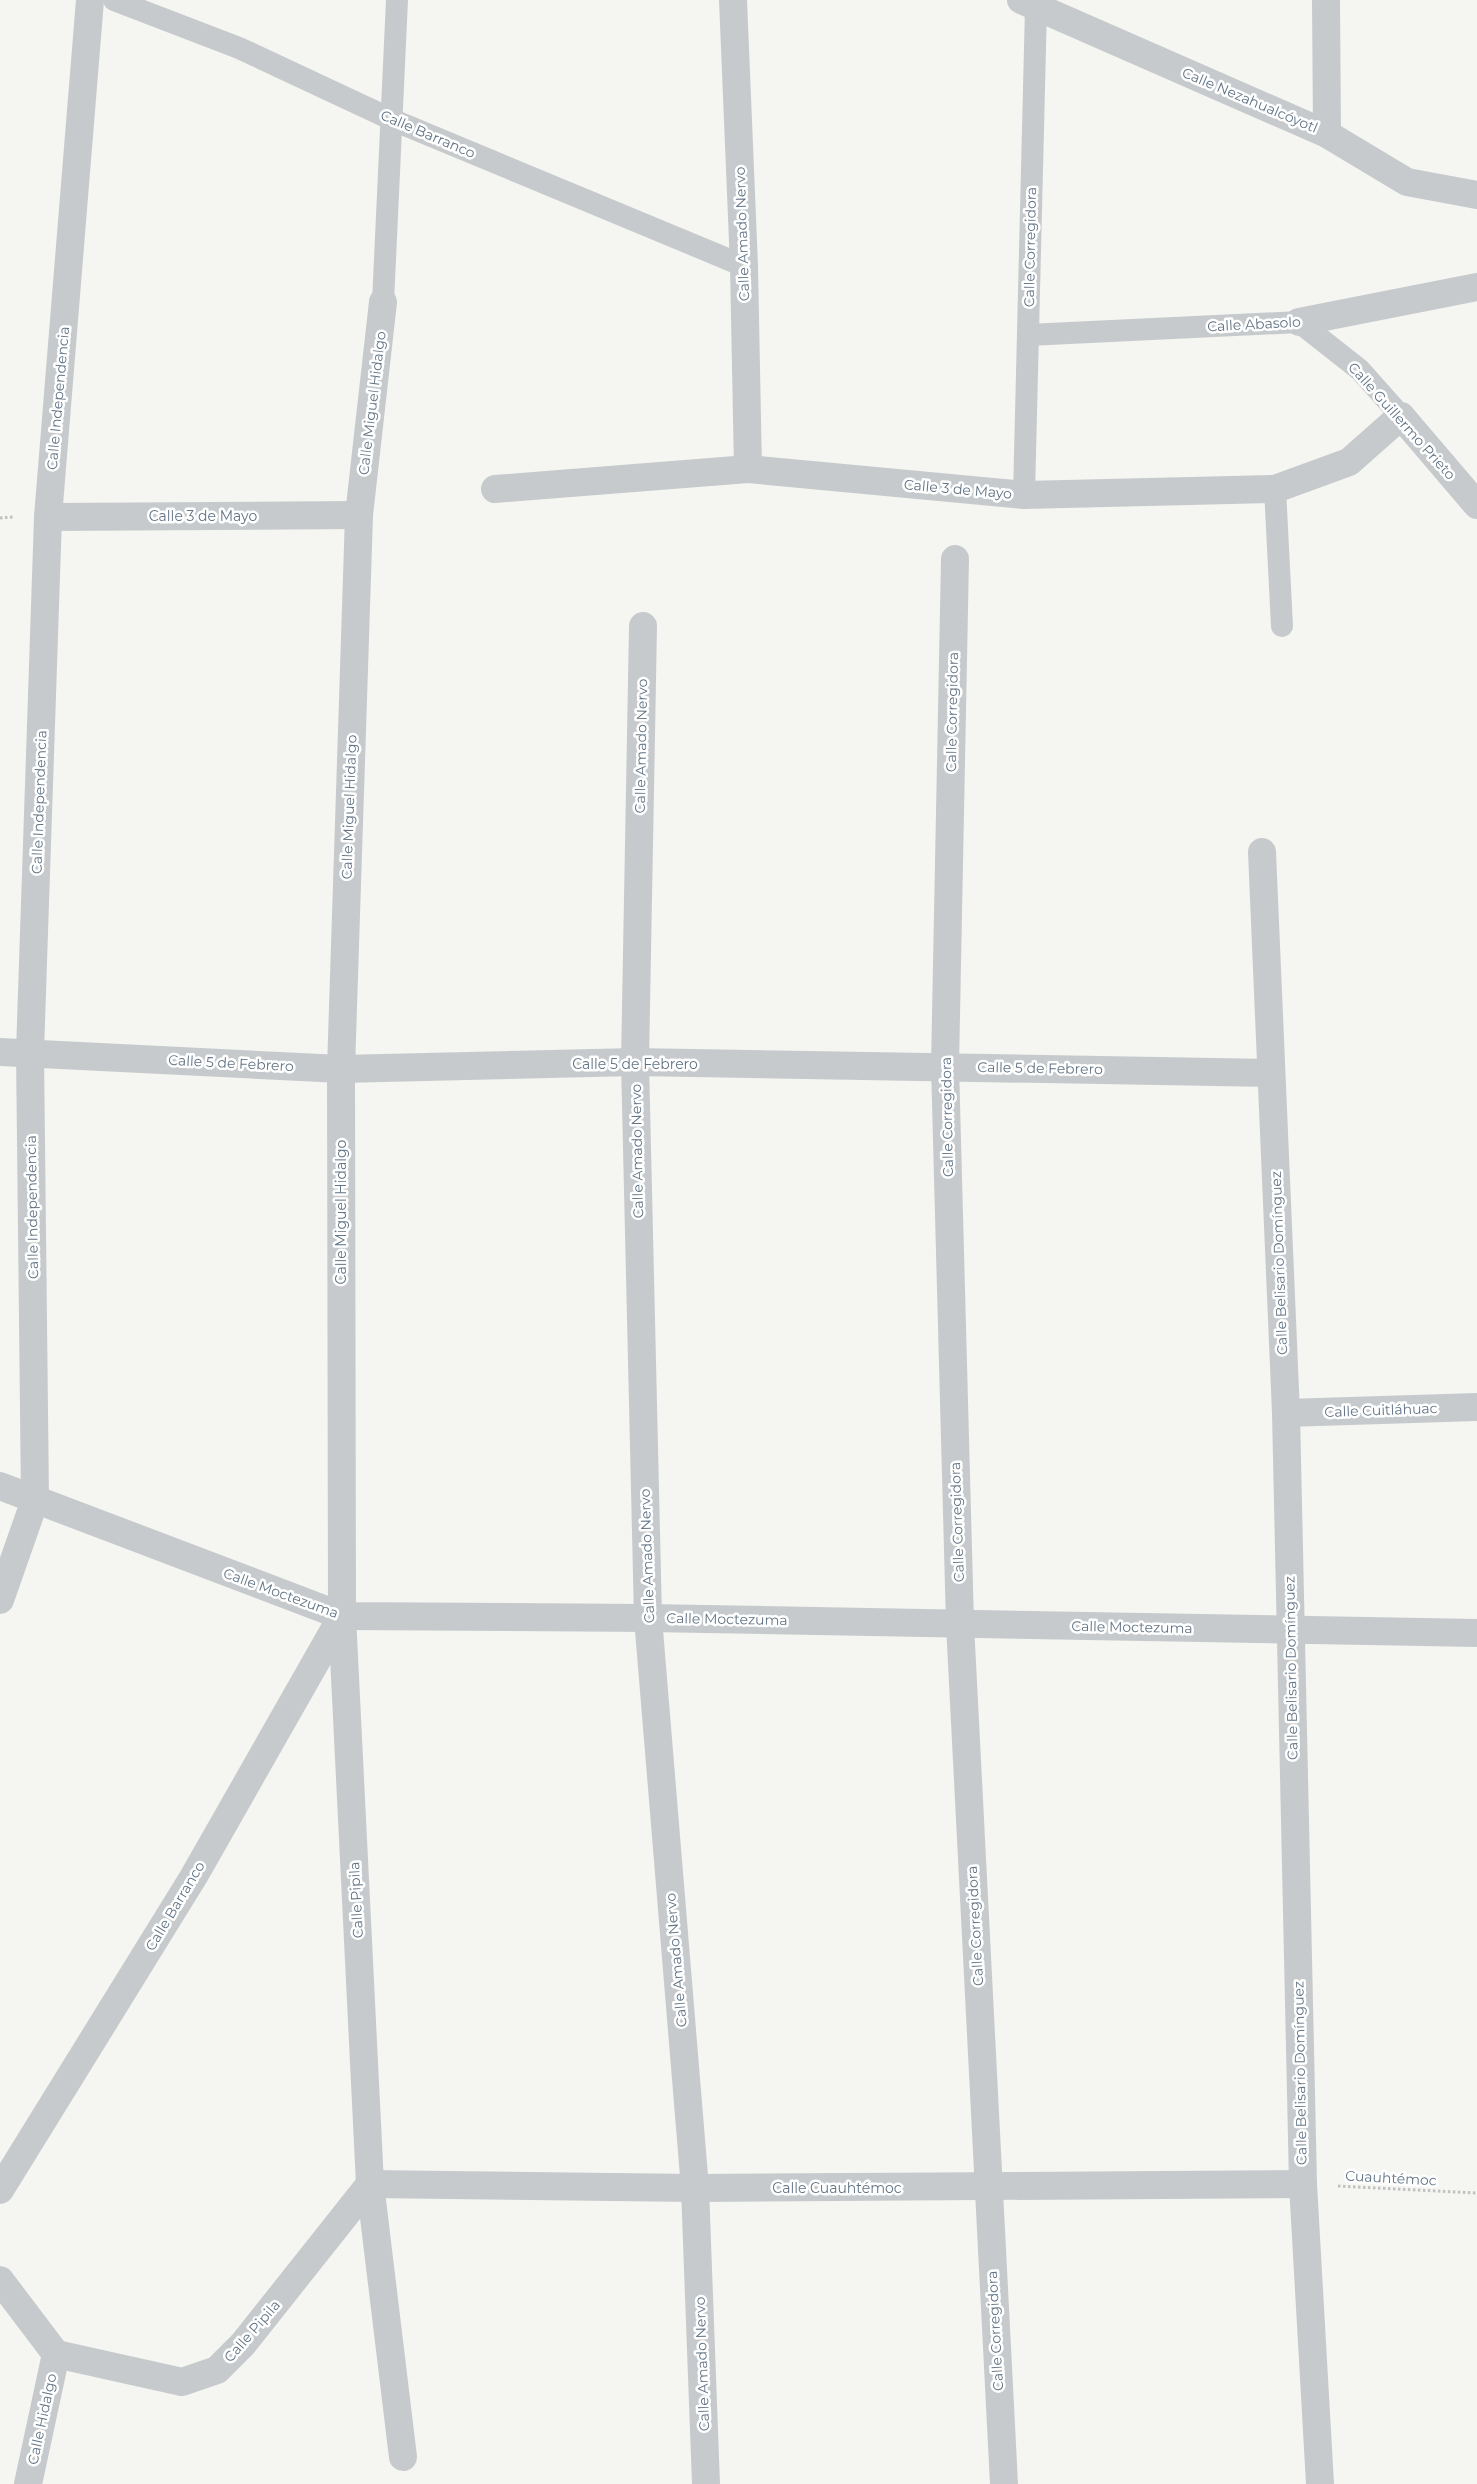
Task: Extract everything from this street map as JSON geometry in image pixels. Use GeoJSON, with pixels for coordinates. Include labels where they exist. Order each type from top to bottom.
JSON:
{"type":"FeatureCollection","features":[{"type":"Feature","properties":{"kind":"street","name":"Calle Independencia"},"geometry":{"type":"LineString","coordinates":[[0,1600],[35,1500],[30,1052],[48,517],[90,0]]}},
{"type":"Feature","properties":{"kind":"street","name":"Calle Amado Nervo"},"geometry":{"type":"LineString","coordinates":[[733,0],[744,266],[748,469]]}},
{"type":"Feature","properties":{"kind":"street"},"geometry":{"type":"LineString","coordinates":[[1326,0],[1327,134]]}},
{"type":"Feature","properties":{"kind":"street","name":"Calle Nezahualcóyotl"},"geometry":{"type":"LineString","coordinates":[[1031,2],[1327,134],[1407,182],[1477,195]]}},
{"type":"Feature","properties":{"kind":"street","name":"Calle Abasolo"},"geometry":{"type":"LineString","coordinates":[[1299,322],[1477,287]]}},
{"type":"Feature","properties":{"kind":"street","name":"Calle Miguel Hidalgo"},"geometry":{"type":"LineString","coordinates":[[342,1616],[340,1069],[359,515],[383,302]]}},
{"type":"Feature","properties":{"kind":"street","name":"Calle 3 de Mayo"},"geometry":{"type":"LineString","coordinates":[[495,489],[748,469],[1024,495],[1275,489],[1349,462],[1401,416]]}},
{"type":"Feature","properties":{"kind":"street","name":"Calle Guillermo Prieto"},"geometry":{"type":"LineString","coordinates":[[1401,416],[1477,505]]}},
{"type":"Feature","properties":{"kind":"street","name":"Calle 3 de Mayo"},"geometry":{"type":"LineString","coordinates":[[48,517],[359,515]]}},
{"type":"Feature","properties":{"kind":"street","name":"Calle Corregidora"},"geometry":{"type":"LineString","coordinates":[[955,559],[945,1066],[960,1624],[1004,2484]]}},
{"type":"Feature","properties":{"kind":"street","name":"Calle Amado Nervo"},"geometry":{"type":"LineString","coordinates":[[643,626],[635,1062],[648,1618],[695,2188],[706,2484]]}},
{"type":"Feature","properties":{"kind":"street","name":"Calle Belisario Domínguez"},"geometry":{"type":"LineString","coordinates":[[1262,852],[1286,1413],[1289,1629],[1303,2184],[1320,2484]]}},
{"type":"Feature","properties":{"kind":"street","name":"Calle 5 de Febrero"},"geometry":{"type":"LineString","coordinates":[[0,1052],[340,1069],[635,1062],[1271,1073]]}},
{"type":"Feature","properties":{"kind":"street","name":"Calle Cuitláhuac"},"geometry":{"type":"LineString","coordinates":[[1286,1413],[1477,1407]]}},
{"type":"Feature","properties":{"kind":"street","name":"Calle Moctezuma"},"geometry":{"type":"LineString","coordinates":[[0,1486],[342,1616],[648,1618],[1477,1633]]}},
{"type":"Feature","properties":{"kind":"street","name":"Calle Pipila"},"geometry":{"type":"LineString","coordinates":[[342,1616],[370,2184],[403,2457]]}},
{"type":"Feature","properties":{"kind":"street","name":"Calle Barranco"},"geometry":{"type":"LineString","coordinates":[[0,2190],[194,1876],[342,1616]]}},
{"type":"Feature","properties":{"kind":"street","name":"Calle Pipila"},"geometry":{"type":"LineString","coordinates":[[56,2354],[182,2382],[218,2370],[243,2344],[370,2184]]}},
{"type":"Feature","properties":{"kind":"street","name":"Calle Cuauhtémoc"},"geometry":{"type":"LineString","coordinates":[[370,2184],[695,2188],[988,2188],[1303,2184]]}},
{"type":"Feature","properties":{"kind":"street"},"geometry":{"type":"LineString","coordinates":[[0,2280],[56,2354]]}},
{"type":"Feature","properties":{"kind":"street","name":"Calle Hidalgo"},"geometry":{"type":"LineString","coordinates":[[28,2484],[56,2354]]}},
{"type":"Feature","properties":{"kind":"lane","name":"Calle Barranco"},"geometry":{"type":"LineString","coordinates":[[114,0],[239,48],[392,120],[744,266]]}},
{"type":"Feature","properties":{"kind":"lane","name":"Calle Miguel Hidalgo"},"geometry":{"type":"LineString","coordinates":[[383,302],[397,0]]}},
{"type":"Feature","properties":{"kind":"lane","name":"Calle Corregidora"},"geometry":{"type":"LineString","coordinates":[[1024,495],[1028,335],[1031,2]]}},
{"type":"Feature","properties":{"kind":"lane","name":"Calle Abasolo"},"geometry":{"type":"LineString","coordinates":[[1028,335],[1299,322]]}},
{"type":"Feature","properties":{"kind":"lane","name":"Calle Guillermo Prieto"},"geometry":{"type":"LineString","coordinates":[[1299,322],[1360,370],[1401,416]]}},
{"type":"Feature","properties":{"kind":"lane"},"geometry":{"type":"LineString","coordinates":[[1275,489],[1282,626]]}},
{"type":"Feature","properties":{"kind":"path","name":"Cuauhtémoc"},"geometry":{"type":"LineString","coordinates":[[1303,2184],[1477,2194]]}}]}
